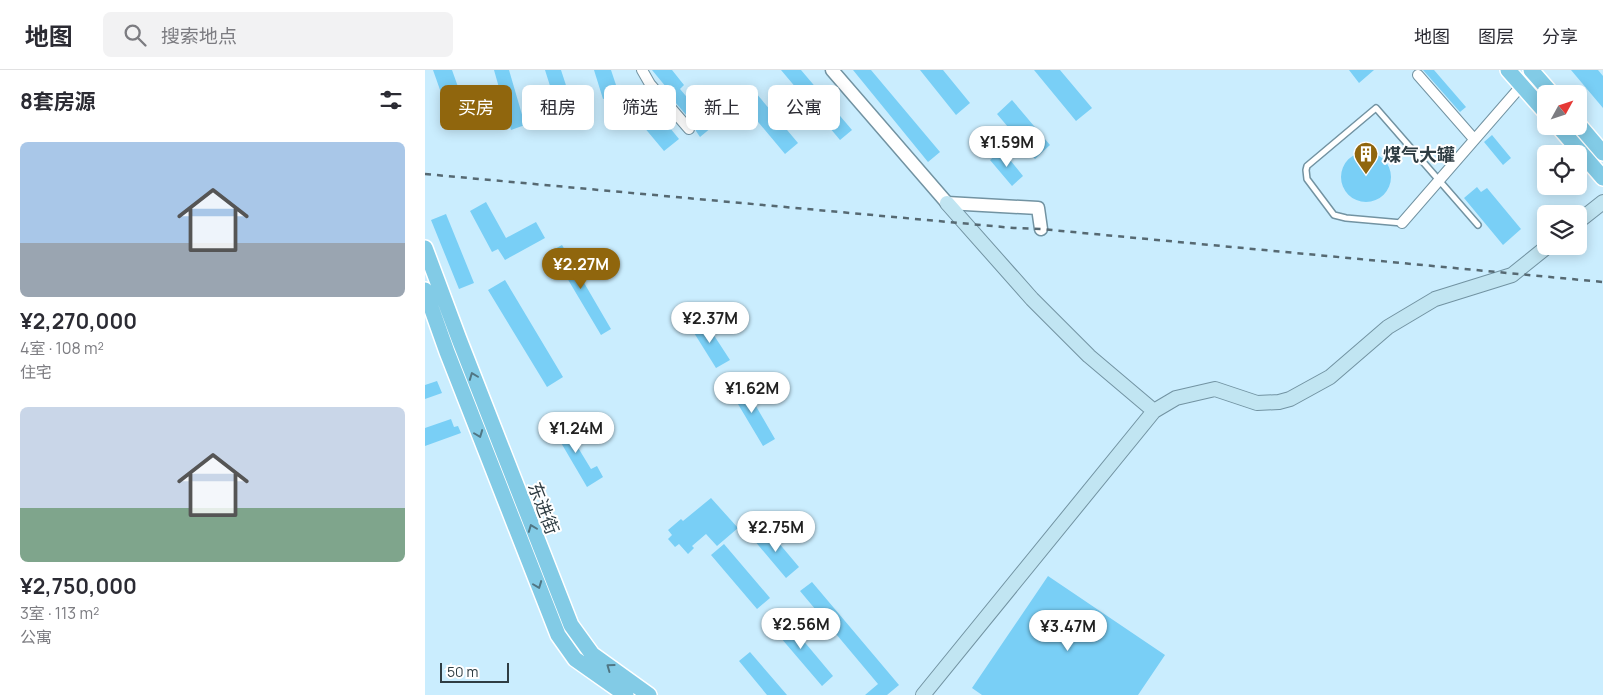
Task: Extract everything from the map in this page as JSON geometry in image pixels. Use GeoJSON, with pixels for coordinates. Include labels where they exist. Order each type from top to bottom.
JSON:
{"type":"FeatureCollection","features":[{"type":"Feature","properties":{"kind":"main road"},"geometry":{"type":"LineString","coordinates":[[1508,70],[1537,103]]}},
{"type":"Feature","properties":{"kind":"main road"},"geometry":{"type":"LineString","coordinates":[[1531,70],[1544,85]]}},
{"type":"Feature","properties":{"kind":"main road"},"geometry":{"type":"LineString","coordinates":[[1587,134],[1603,153]]}},
{"type":"Feature","properties":{"kind":"main road"},"geometry":{"type":"LineString","coordinates":[[1566,135],[1603,178]]}},
{"type":"Feature","properties":{"kind":"main road"},"geometry":{"type":"LineString","coordinates":[[1587,215],[1603,202]]}},
{"type":"Feature","properties":{"kind":"main road"},"geometry":{"type":"LineString","coordinates":[[947,203],[1033,299],[1083,350],[1154,411]]}},
{"type":"Feature","properties":{"kind":"main road","name":"东进街"},"geometry":{"type":"LineString","coordinates":[[425,248],[571,625],[592,654],[649,695]]}},
{"type":"Feature","properties":{"kind":"main road"},"geometry":{"type":"LineString","coordinates":[[923,695],[1154,411],[1176,398],[1215,389],[1257,402],[1279,402],[1290,399],[1329,377],[1388,327],[1435,299],[1512,274],[1537,255]]}},
{"type":"Feature","properties":{"kind":"main road","name":"东进街"},"geometry":{"type":"LineString","coordinates":[[425,290],[447,352],[558,635],[575,659],[626,695]]}},
{"type":"Feature","properties":{"kind":"street"},"geometry":{"type":"LineString","coordinates":[[642,70],[650,84],[686,126]]}},
{"type":"Feature","properties":{"kind":"street"},"geometry":{"type":"LineString","coordinates":[[832,70],[947,203],[1038,208],[1041,229]]}},
{"type":"Feature","properties":{"kind":"street"},"geometry":{"type":"LineString","coordinates":[[1418,75],[1474,139]]}},
{"type":"Feature","properties":{"kind":"street"},"geometry":{"type":"LineString","coordinates":[[1402,223],[1521,85]]}},
{"type":"Feature","properties":{"kind":"lane"},"geometry":{"type":"LineString","coordinates":[[1402,223],[1346,218],[1334,215],[1307,179],[1307,166],[1376,108],[1478,225]]}},
{"type":"Feature","properties":{"kind":"building"},"geometry":{"type":"Polygon","coordinates":[[[433,70],[452,70],[457,85],[440,85],[440,90],[433,70]]]}},
{"type":"Feature","properties":{"kind":"building"},"geometry":{"type":"Polygon","coordinates":[[[494,70],[509,70],[522,115],[522,126],[512,130],[512,85],[498,85],[494,70]]]}},
{"type":"Feature","properties":{"kind":"building"},"geometry":{"type":"Polygon","coordinates":[[[545,70],[561,70],[566,85],[550,85],[545,70]]]}},
{"type":"Feature","properties":{"kind":"building"},"geometry":{"type":"Polygon","coordinates":[[[594,70],[611,70],[616,85],[604,85],[603,99],[594,70]]]}},
{"type":"Feature","properties":{"kind":"building"},"geometry":{"type":"Polygon","coordinates":[[[652,70],[672,70],[684,85],[680,89],[686,96],[686,115],[676,103],[676,85],[664,85],[652,70]]]}},
{"type":"Feature","properties":{"kind":"building"},"geometry":{"type":"Polygon","coordinates":[[[781,70],[801,70],[814,85],[794,85],[781,70]]]}},
{"type":"Feature","properties":{"kind":"building"},"geometry":{"type":"Polygon","coordinates":[[[853,70],[871,70],[940,152],[928,162],[853,70]]]}},
{"type":"Feature","properties":{"kind":"building"},"geometry":{"type":"Polygon","coordinates":[[[920,70],[943,70],[970,103],[956,115],[920,70]]]}},
{"type":"Feature","properties":{"kind":"building"},"geometry":{"type":"Polygon","coordinates":[[[1034,70],[1060,70],[1092,108],[1076,121],[1034,70]]]}},
{"type":"Feature","properties":{"kind":"building"},"geometry":{"type":"Polygon","coordinates":[[[1349,70],[1374,70],[1359,83],[1349,70]]]}},
{"type":"Feature","properties":{"kind":"building"},"geometry":{"type":"Polygon","coordinates":[[[1423,70],[1434,70],[1466,107],[1460,112],[1423,70]]]}},
{"type":"Feature","properties":{"kind":"building"},"geometry":{"type":"Polygon","coordinates":[[[1571,70],[1598,70],[1603,76],[1603,108],[1587,89],[1587,85],[1584,85],[1571,70]]]}},
{"type":"Feature","properties":{"kind":"building"},"geometry":{"type":"Polygon","coordinates":[[[758,95],[768,107],[768,130],[787,130],[798,143],[785,154],[758,122],[758,95]]]}},
{"type":"Feature","properties":{"kind":"building"},"geometry":{"type":"Polygon","coordinates":[[[1012,100],[1050,145],[1035,159],[997,114],[1012,100]]]}},
{"type":"Feature","properties":{"kind":"building"},"geometry":{"type":"Polygon","coordinates":[[[840,116],[852,130],[840,140],[832,130],[840,130],[840,116]]]}},
{"type":"Feature","properties":{"kind":"building"},"geometry":{"type":"Polygon","coordinates":[[[646,130],[672,130],[679,139],[664,151],[646,130]]]}},
{"type":"Feature","properties":{"kind":"building"},"geometry":{"type":"Polygon","coordinates":[[[696,130],[708,130],[700,137],[696,130]]]}},
{"type":"Feature","properties":{"kind":"building"},"geometry":{"type":"Polygon","coordinates":[[[1492,135],[1511,158],[1503,165],[1484,142],[1492,135]]]}},
{"type":"Feature","properties":{"kind":"building"},"geometry":{"type":"Polygon","coordinates":[[[1002,150],[1023,176],[1012,186],[990,160],[1002,150]]]}},
{"type":"Feature","properties":{"kind":"building","name":"煤气大罐"},"geometry":{"type":"Polygon","coordinates":[[[1371,152],[1384,159],[1390,167],[1390,187],[1384,195],[1376,201],[1361,202],[1348,195],[1342,187],[1341,172],[1348,159],[1356,153],[1371,152]]]}},
{"type":"Feature","properties":{"kind":"building"},"geometry":{"type":"Polygon","coordinates":[[[1477,187],[1481,192],[1487,188],[1521,229],[1503,245],[1464,198],[1477,187]]]}},
{"type":"Feature","properties":{"kind":"building"},"geometry":{"type":"Polygon","coordinates":[[[486,202],[506,238],[536,222],[545,238],[505,260],[498,249],[492,252],[470,211],[486,202]]]}},
{"type":"Feature","properties":{"kind":"building"},"geometry":{"type":"Polygon","coordinates":[[[446,214],[474,283],[459,289],[431,220],[446,214]]]}},
{"type":"Feature","properties":{"kind":"building"},"geometry":{"type":"Polygon","coordinates":[[[562,245],[611,329],[601,335],[551,251],[562,245]]]}},
{"type":"Feature","properties":{"kind":"building"},"geometry":{"type":"Polygon","coordinates":[[[505,280],[563,377],[547,387],[488,290],[505,280]]]}},
{"type":"Feature","properties":{"kind":"building"},"geometry":{"type":"Polygon","coordinates":[[[704,320],[730,360],[716,368],[691,328],[704,320]]]}},
{"type":"Feature","properties":{"kind":"building"},"geometry":{"type":"Polygon","coordinates":[[[437,381],[442,393],[425,399],[425,385],[437,381]]]}},
{"type":"Feature","properties":{"kind":"building"},"geometry":{"type":"Polygon","coordinates":[[[742,382],[775,439],[763,446],[729,389],[742,382]]]}},
{"type":"Feature","properties":{"kind":"building"},"geometry":{"type":"Polygon","coordinates":[[[560,418],[591,469],[597,466],[603,477],[587,487],[550,424],[560,418]]]}},
{"type":"Feature","properties":{"kind":"building"},"geometry":{"type":"Polygon","coordinates":[[[451,419],[454,427],[458,426],[461,433],[425,446],[425,428],[451,419]]]}},
{"type":"Feature","properties":{"kind":"building"},"geometry":{"type":"Polygon","coordinates":[[[711,498],[738,528],[717,546],[706,534],[692,546],[694,548],[688,554],[679,544],[675,547],[668,539],[672,535],[668,530],[681,519],[683,521],[711,498]]]}},
{"type":"Feature","properties":{"kind":"building"},"geometry":{"type":"Polygon","coordinates":[[[767,529],[799,567],[786,578],[754,540],[767,529]]]}},
{"type":"Feature","properties":{"kind":"building"},"geometry":{"type":"Polygon","coordinates":[[[724,544],[770,598],[757,609],[711,555],[724,544]]]}},
{"type":"Feature","properties":{"kind":"building"},"geometry":{"type":"Polygon","coordinates":[[[1048,576],[1165,655],[1138,695],[982,695],[972,688],[1048,576]]]}},
{"type":"Feature","properties":{"kind":"building"},"geometry":{"type":"Polygon","coordinates":[[[812,582],[899,685],[887,695],[865,695],[878,684],[800,591],[812,582]]]}},
{"type":"Feature","properties":{"kind":"building"},"geometry":{"type":"Polygon","coordinates":[[[781,614],[833,676],[822,686],[769,624],[781,614]]]}},
{"type":"Feature","properties":{"kind":"building"},"geometry":{"type":"Polygon","coordinates":[[[750,652],[787,695],[767,695],[739,661],[750,652]]]}},
{"type":"Feature","properties":{"kind":"railway"},"geometry":{"type":"LineString","coordinates":[[425,174],[1603,282]]}},
{"type":"Feature","properties":{"kind":"place","name":"煤气大罐"},"geometry":{"type":"Point","coordinates":[1366,175]}}]}
